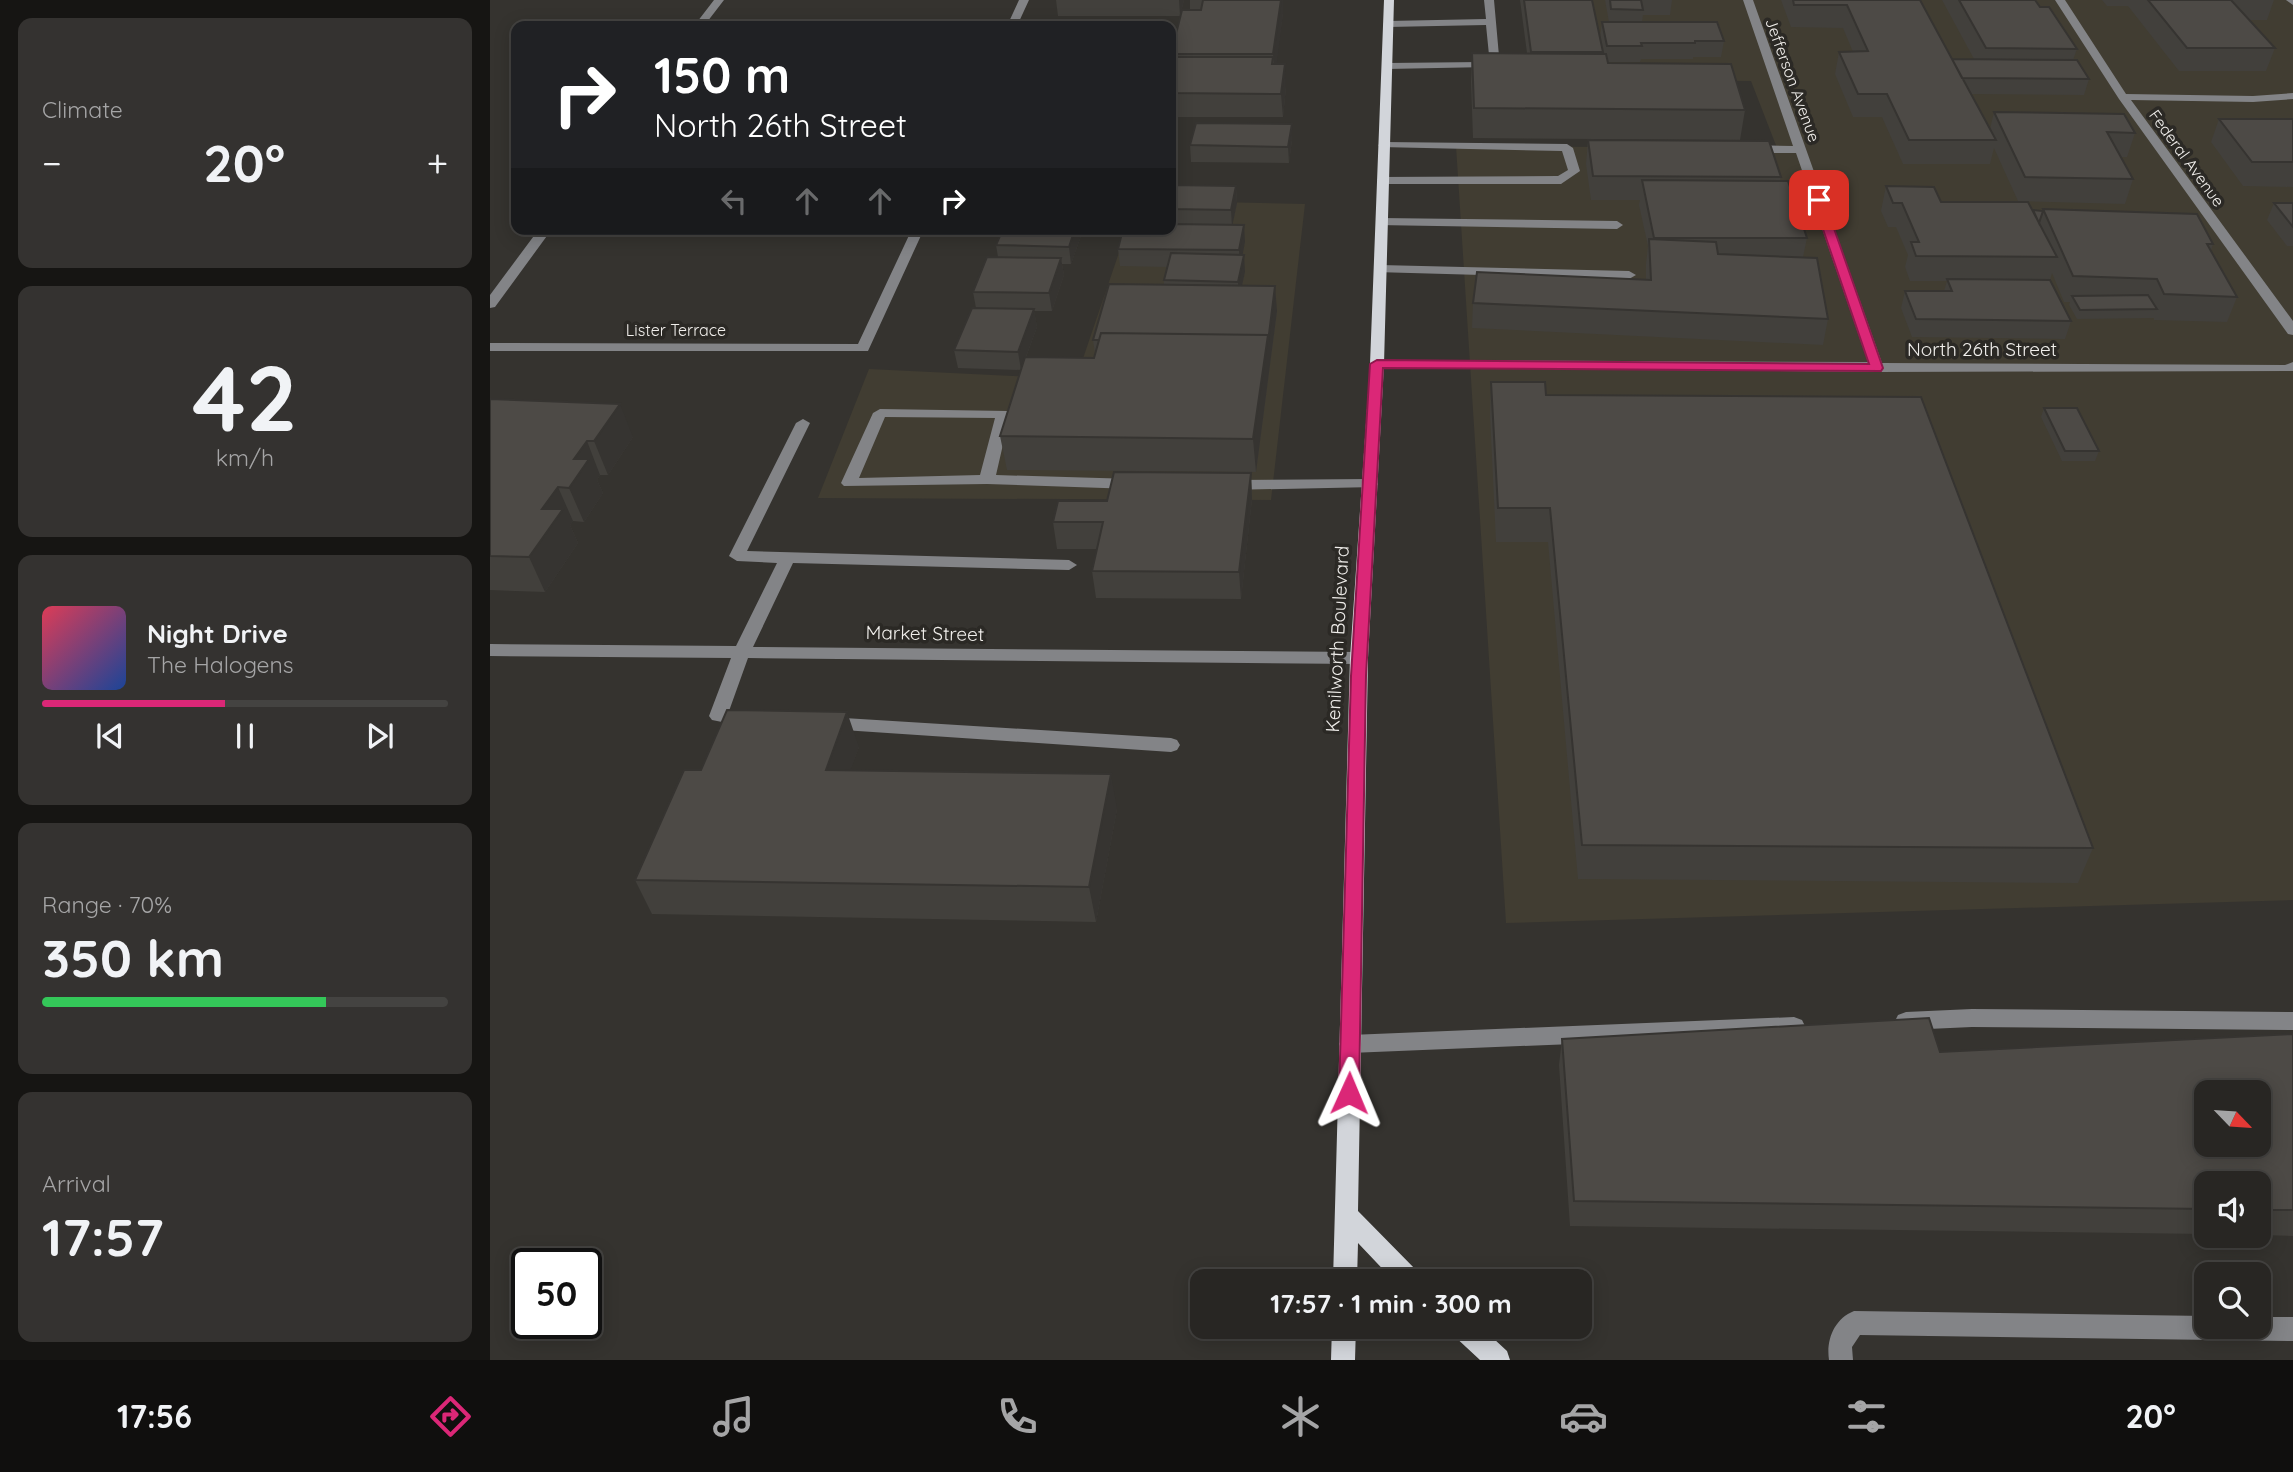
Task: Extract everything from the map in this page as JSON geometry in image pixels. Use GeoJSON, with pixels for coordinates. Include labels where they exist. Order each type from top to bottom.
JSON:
{"type":"FeatureCollection","features":[{"type":"Feature","properties":{"kind":"main road","name":"Kenilworth Boulevard"},"geometry":{"type":"LineString","coordinates":[[1345,1269],[1359,658],[1377,364],[1389,0]]}},
{"type":"Feature","properties":{"kind":"main road"},"geometry":{"type":"LineString","coordinates":[[1346,1216],[1398,1269]]}},
{"type":"Feature","properties":{"kind":"main road"},"geometry":{"type":"LineString","coordinates":[[1343,1339],[1343,1360]]}},
{"type":"Feature","properties":{"kind":"main road"},"geometry":{"type":"LineString","coordinates":[[1475,1339],[1498,1360]]}},
{"type":"Feature","properties":{"kind":"street"},"geometry":{"type":"LineString","coordinates":[[703,21],[719,0]]}},
{"type":"Feature","properties":{"kind":"street"},"geometry":{"type":"LineString","coordinates":[[1014,21],[1024,0]]}},
{"type":"Feature","properties":{"kind":"street"},"geometry":{"type":"LineString","coordinates":[[1387,66],[1485,65],[1494,56],[1489,0]]}},
{"type":"Feature","properties":{"kind":"street","name":"Jefferson Avenue"},"geometry":{"type":"LineString","coordinates":[[1748,0],[1877,368]]}},
{"type":"Feature","properties":{"kind":"street","name":"Federal Avenue"},"geometry":{"type":"LineString","coordinates":[[2060,0],[2123,97],[2293,331]]}},
{"type":"Feature","properties":{"kind":"street"},"geometry":{"type":"LineString","coordinates":[[1388,24],[1491,22]]}},
{"type":"Feature","properties":{"kind":"street"},"geometry":{"type":"LineString","coordinates":[[2123,97],[2253,99],[2293,96]]}},
{"type":"Feature","properties":{"kind":"street"},"geometry":{"type":"LineString","coordinates":[[1384,145],[1581,148]]}},
{"type":"Feature","properties":{"kind":"street"},"geometry":{"type":"LineString","coordinates":[[1383,180],[1561,180],[1574,171],[1567,148]]}},
{"type":"Feature","properties":{"kind":"street"},"geometry":{"type":"LineString","coordinates":[[1733,149],[1801,150]]}},
{"type":"Feature","properties":{"kind":"street"},"geometry":{"type":"LineString","coordinates":[[1381,222],[1617,225]]}},
{"type":"Feature","properties":{"kind":"street"},"geometry":{"type":"LineString","coordinates":[[490,304],[542,235]]}},
{"type":"Feature","properties":{"kind":"street","name":"Lister Terrace"},"geometry":{"type":"LineString","coordinates":[[490,347],[863,348],[915,235]]}},
{"type":"Feature","properties":{"kind":"street"},"geometry":{"type":"LineString","coordinates":[[1380,269],[1629,275]]}},
{"type":"Feature","properties":{"kind":"street","name":"North 26th Street"},"geometry":{"type":"LineString","coordinates":[[1377,364],[2287,369],[2293,366]]}},
{"type":"Feature","properties":{"kind":"street"},"geometry":{"type":"LineString","coordinates":[[987,479],[1003,414],[880,413],[849,483],[987,479],[1143,484]]}},
{"type":"Feature","properties":{"kind":"street"},"geometry":{"type":"LineString","coordinates":[[803,423],[737,556],[1069,565]]}},
{"type":"Feature","properties":{"kind":"street"},"geometry":{"type":"LineString","coordinates":[[1213,485],[1370,484]]}},
{"type":"Feature","properties":{"kind":"street"},"geometry":{"type":"LineString","coordinates":[[765,721],[737,721],[718,716],[742,652],[787,558]]}},
{"type":"Feature","properties":{"kind":"street","name":"Market Street"},"geometry":{"type":"LineString","coordinates":[[490,650],[1359,658]]}},
{"type":"Feature","properties":{"kind":"street"},"geometry":{"type":"LineString","coordinates":[[806,722],[1171,745]]}},
{"type":"Feature","properties":{"kind":"street"},"geometry":{"type":"LineString","coordinates":[[1889,1021],[1972,1018],[2293,1021]]}},
{"type":"Feature","properties":{"kind":"street"},"geometry":{"type":"LineString","coordinates":[[1350,1044],[1820,1025]]}},
{"type":"Feature","properties":{"kind":"street"},"geometry":{"type":"LineString","coordinates":[[1841,1360],[1839,1344],[1854,1323],[2293,1329]]}},
{"type":"Feature","properties":{"kind":"shaded area"},"geometry":{"type":"Polygon","coordinates":[[[1587,0],[2293,0],[2293,900],[1506,923],[1456,146],[1777,148],[1751,81],[1603,80],[1587,0]]]}},
{"type":"Feature","properties":{"kind":"shaded area"},"geometry":{"type":"Polygon","coordinates":[[[1176,201],[1305,204],[1271,500],[818,498],[869,369],[1076,379],[1125,235],[1176,235],[1176,201]]]}},
{"type":"Feature","properties":{"kind":"building"},"geometry":{"type":"Polygon","coordinates":[[[1203,0],[1281,0],[1273,54],[1176,54],[1176,34],[1182,10],[1201,10],[1203,0]]]}},
{"type":"Feature","properties":{"kind":"building"},"geometry":{"type":"Polygon","coordinates":[[[1524,0],[1592,0],[1603,52],[1531,52],[1524,0]]]}},
{"type":"Feature","properties":{"kind":"building"},"geometry":{"type":"Polygon","coordinates":[[[1610,0],[1641,0],[1643,10],[1611,9],[1610,0]]]}},
{"type":"Feature","properties":{"kind":"building"},"geometry":{"type":"Polygon","coordinates":[[[1793,0],[1920,0],[1996,140],[1909,140],[1887,94],[1858,94],[1839,52],[1868,51],[1847,5],[1794,5],[1793,0]]]}},
{"type":"Feature","properties":{"kind":"building"},"geometry":{"type":"Polygon","coordinates":[[[1959,0],[2035,0],[2040,7],[2049,7],[2077,49],[1986,48],[1959,0]]]}},
{"type":"Feature","properties":{"kind":"building"},"geometry":{"type":"Polygon","coordinates":[[[2148,0],[2231,0],[2275,48],[2187,48],[2148,0]]]}},
{"type":"Feature","properties":{"kind":"building"},"geometry":{"type":"Polygon","coordinates":[[[1602,22],[1717,22],[1724,41],[1607,46],[1602,22]]]}},
{"type":"Feature","properties":{"kind":"building"},"geometry":{"type":"Polygon","coordinates":[[[1472,53],[1606,54],[1608,63],[1731,64],[1745,110],[1474,108],[1472,53]]]}},
{"type":"Feature","properties":{"kind":"building"},"geometry":{"type":"Polygon","coordinates":[[[1176,57],[1273,57],[1272,64],[1285,64],[1281,94],[1176,93],[1176,57]]]}},
{"type":"Feature","properties":{"kind":"building"},"geometry":{"type":"Polygon","coordinates":[[[1952,59],[2077,60],[2089,79],[1962,78],[1952,59]]]}},
{"type":"Feature","properties":{"kind":"building"},"geometry":{"type":"Polygon","coordinates":[[[1994,112],[2124,114],[2135,133],[2107,132],[2133,179],[2025,177],[1994,112]]]}},
{"type":"Feature","properties":{"kind":"building"},"geometry":{"type":"Polygon","coordinates":[[[2219,119],[2293,119],[2293,162],[2252,162],[2219,119]]]}},
{"type":"Feature","properties":{"kind":"building"},"geometry":{"type":"Polygon","coordinates":[[[1196,123],[1292,124],[1288,147],[1190,145],[1196,123]]]}},
{"type":"Feature","properties":{"kind":"building"},"geometry":{"type":"Polygon","coordinates":[[[1588,140],[1769,141],[1781,177],[1593,176],[1588,140]]]}},
{"type":"Feature","properties":{"kind":"building"},"geometry":{"type":"Polygon","coordinates":[[[1642,180],[1788,181],[1807,238],[1654,238],[1642,180]]]}},
{"type":"Feature","properties":{"kind":"building"},"geometry":{"type":"Polygon","coordinates":[[[1176,185],[1236,186],[1231,210],[1176,209],[1176,185]]]}},
{"type":"Feature","properties":{"kind":"building"},"geometry":{"type":"Polygon","coordinates":[[[1886,186],[1934,187],[1941,202],[2028,202],[2057,257],[1916,256],[1911,242],[1919,242],[1902,203],[1893,203],[1886,186]]]}},
{"type":"Feature","properties":{"kind":"building"},"geometry":{"type":"Polygon","coordinates":[[[2274,203],[2293,203],[2293,227],[2274,203]]]}},
{"type":"Feature","properties":{"kind":"building"},"geometry":{"type":"Polygon","coordinates":[[[2043,209],[2197,214],[2213,244],[2207,244],[2237,297],[2164,294],[2157,279],[2073,276],[2043,209]]]}},
{"type":"Feature","properties":{"kind":"building"},"geometry":{"type":"Polygon","coordinates":[[[2033,210],[2043,211],[2039,223],[2033,210]]]}},
{"type":"Feature","properties":{"kind":"building"},"geometry":{"type":"Polygon","coordinates":[[[1176,224],[1244,225],[1239,250],[1118,249],[1122,235],[1176,235],[1176,224]]]}},
{"type":"Feature","properties":{"kind":"building"},"geometry":{"type":"Polygon","coordinates":[[[1000,235],[1073,235],[1069,247],[996,245],[1000,235]]]}},
{"type":"Feature","properties":{"kind":"building"},"geometry":{"type":"Polygon","coordinates":[[[1649,239],[1716,242],[1718,254],[1817,258],[1828,319],[1473,303],[1477,272],[1651,280],[1649,239]]]}},
{"type":"Feature","properties":{"kind":"building"},"geometry":{"type":"Polygon","coordinates":[[[1171,253],[1244,255],[1238,282],[1164,280],[1171,253]]]}},
{"type":"Feature","properties":{"kind":"building"},"geometry":{"type":"Polygon","coordinates":[[[987,257],[1061,258],[1049,293],[973,292],[987,257]]]}},
{"type":"Feature","properties":{"kind":"building"},"geometry":{"type":"Polygon","coordinates":[[[1947,279],[2050,280],[2071,321],[1916,319],[1905,291],[1952,291],[1947,279]]]}},
{"type":"Feature","properties":{"kind":"building"},"geometry":{"type":"Polygon","coordinates":[[[1109,284],[1275,286],[1268,342],[1268,335],[1101,333],[1099,340],[1093,340],[1109,284]]]}},
{"type":"Feature","properties":{"kind":"building"},"geometry":{"type":"Polygon","coordinates":[[[2148,295],[2157,309],[2080,310],[2072,296],[2148,295]]]}},
{"type":"Feature","properties":{"kind":"building"},"geometry":{"type":"Polygon","coordinates":[[[972,308],[1034,309],[1018,352],[954,350],[972,308]]]}},
{"type":"Feature","properties":{"kind":"building"},"geometry":{"type":"Polygon","coordinates":[[[1101,333],[1268,335],[1253,439],[1000,436],[1025,357],[1094,358],[1101,333]]]}},
{"type":"Feature","properties":{"kind":"building"},"geometry":{"type":"Polygon","coordinates":[[[1491,382],[1545,382],[1546,395],[1921,397],[2093,848],[1582,845],[1550,508],[1498,508],[1491,382]]]}},
{"type":"Feature","properties":{"kind":"building"},"geometry":{"type":"Polygon","coordinates":[[[490,399],[620,404],[594,441],[587,441],[574,459],[589,459],[569,488],[558,487],[542,509],[563,509],[529,557],[490,556],[490,399]]]}},
{"type":"Feature","properties":{"kind":"building"},"geometry":{"type":"Polygon","coordinates":[[[2044,408],[2077,408],[2099,451],[2065,451],[2044,408]]]}},
{"type":"Feature","properties":{"kind":"building"},"geometry":{"type":"Polygon","coordinates":[[[1114,472],[1251,473],[1239,572],[1092,571],[1103,522],[1053,522],[1058,501],[1107,501],[1114,472]]]}},
{"type":"Feature","properties":{"kind":"building"},"geometry":{"type":"Polygon","coordinates":[[[727,710],[847,712],[826,770],[1111,774],[1089,887],[635,880],[684,770],[701,770],[727,710]]]}},
{"type":"Feature","properties":{"kind":"building"},"geometry":{"type":"Polygon","coordinates":[[[1929,1018],[1940,1052],[2293,1034],[2293,1210],[2271,1210],[2271,1171],[2194,1171],[2194,1209],[1574,1201],[1562,1039],[1929,1018]]]}},
{"type":"Feature","properties":{"kind":"route"},"geometry":{"type":"LineString","coordinates":[[1349,1093],[1361,622],[1377,364],[1877,368],[1819,200]]}}]}
